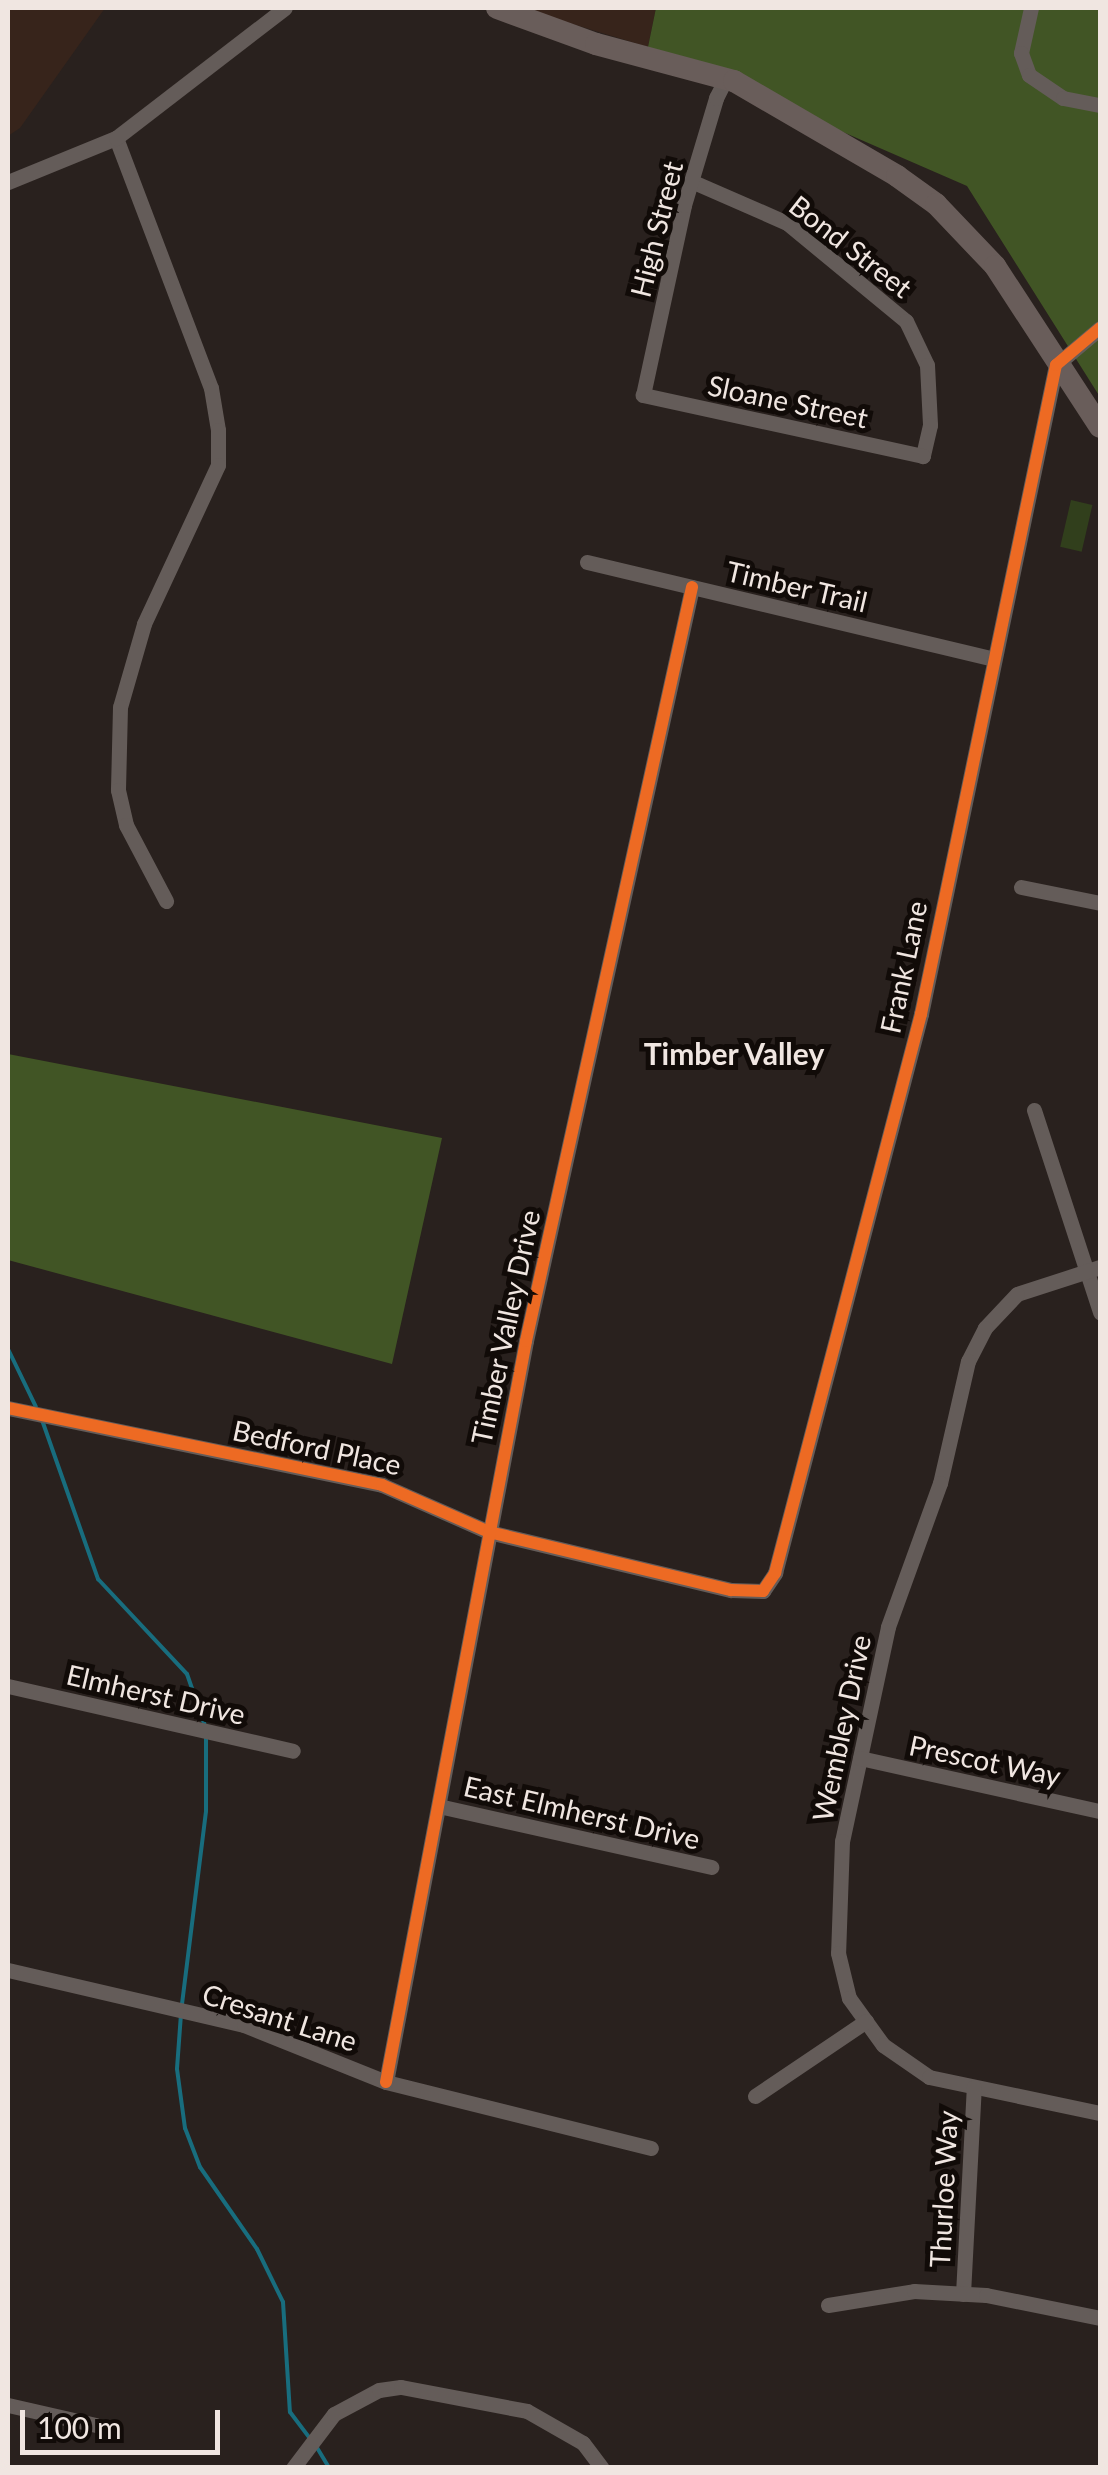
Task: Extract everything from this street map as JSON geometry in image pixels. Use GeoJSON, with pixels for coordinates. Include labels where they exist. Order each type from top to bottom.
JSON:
{"type":"FeatureCollection","features":[{"type":"Feature","properties":{"kind":"street"},"geometry":{"type":"LineString","coordinates":[[497,8],[596,44],[726,78],[824,128],[936,204],[994,266],[1100,427]]}},
{"type":"Feature","properties":{"kind":"street"},"geometry":{"type":"LineString","coordinates":[[1031,8],[1021,53],[1029,75],[1063,98],[1100,105]]}},
{"type":"Feature","properties":{"kind":"street"},"geometry":{"type":"LineString","coordinates":[[8,182],[116,138],[280,10]]}},
{"type":"Feature","properties":{"kind":"street","name":"High Street"},"geometry":{"type":"LineString","coordinates":[[643,395],[691,181],[726,78]]}},
{"type":"Feature","properties":{"kind":"street"},"geometry":{"type":"LineString","coordinates":[[116,138],[211,388],[218,430],[218,466],[144,624],[120,707],[118,790],[126,825],[166,901]]}},
{"type":"Feature","properties":{"kind":"street","name":"Bond Street"},"geometry":{"type":"LineString","coordinates":[[691,181],[788,223],[906,321],[927,365],[930,425],[923,456]]}},
{"type":"Feature","properties":{"kind":"street"},"geometry":{"type":"LineString","coordinates":[[1056,365],[1100,328]]}},
{"type":"Feature","properties":{"kind":"street","name":"Frank Lane"},"geometry":{"type":"LineString","coordinates":[[775,1573],[921,1014],[1056,365]]}},
{"type":"Feature","properties":{"kind":"street","name":"Sloane Street"},"geometry":{"type":"LineString","coordinates":[[643,395],[923,456]]}},
{"type":"Feature","properties":{"kind":"street","name":"Timber Trail"},"geometry":{"type":"LineString","coordinates":[[588,562],[994,659]]}},
{"type":"Feature","properties":{"kind":"street","name":"Timber Valley Drive"},"geometry":{"type":"LineString","coordinates":[[386,2082],[443,1807],[489,1532],[692,586]]}},
{"type":"Feature","properties":{"kind":"street"},"geometry":{"type":"LineString","coordinates":[[1021,887],[1100,903]]}},
{"type":"Feature","properties":{"kind":"street"},"geometry":{"type":"LineString","coordinates":[[1034,1110],[1093,1270],[1100,1312]]}},
{"type":"Feature","properties":{"kind":"street","name":"Wembley Drive"},"geometry":{"type":"LineString","coordinates":[[1093,1270],[1017,1294],[985,1328],[968,1361],[940,1483],[888,1627],[842,1841],[838,1954],[849,1998],[883,2045],[929,2078],[1100,2112]]}},
{"type":"Feature","properties":{"kind":"street","name":"Bedford Place"},"geometry":{"type":"LineString","coordinates":[[8,1408],[382,1485],[489,1532],[730,1590],[763,1591],[775,1573]]}},
{"type":"Feature","properties":{"kind":"street","name":"Elmherst Drive"},"geometry":{"type":"LineString","coordinates":[[8,1686],[293,1751]]}},
{"type":"Feature","properties":{"kind":"street","name":"Prescot Way"},"geometry":{"type":"LineString","coordinates":[[860,1758],[1100,1811]]}},
{"type":"Feature","properties":{"kind":"street","name":"East Elmherst Drive"},"geometry":{"type":"LineString","coordinates":[[443,1807],[711,1867]]}},
{"type":"Feature","properties":{"kind":"street","name":"Cresant Lane"},"geometry":{"type":"LineString","coordinates":[[8,1970],[244,2026],[386,2082],[652,2148]]}},
{"type":"Feature","properties":{"kind":"street"},"geometry":{"type":"LineString","coordinates":[[755,2096],[866,2021]]}},
{"type":"Feature","properties":{"kind":"street","name":"Thurloe Way"},"geometry":{"type":"LineString","coordinates":[[962,2294],[974,2087]]}},
{"type":"Feature","properties":{"kind":"street"},"geometry":{"type":"LineString","coordinates":[[828,2305],[914,2291],[962,2294],[1100,2318]]}},
{"type":"Feature","properties":{"kind":"street"},"geometry":{"type":"LineString","coordinates":[[293,2468],[334,2414],[379,2390],[401,2387],[527,2411],[583,2443],[602,2468]]}},
{"type":"Feature","properties":{"kind":"street"},"geometry":{"type":"LineString","coordinates":[[8,2405],[96,2425]]}},
{"type":"Feature","properties":{"kind":"shaded area"},"geometry":{"type":"Polygon","coordinates":[[[8,8],[105,8],[20,128],[8,136],[8,8]]]}},
{"type":"Feature","properties":{"kind":"shaded area"},"geometry":{"type":"Polygon","coordinates":[[[520,8],[656,8],[648,47],[520,8]]]}},
{"type":"Feature","properties":{"kind":"green space"},"geometry":{"type":"Polygon","coordinates":[[[656,8],[1100,8],[1100,397],[967,186],[648,47],[656,8]]]}},
{"type":"Feature","properties":{"kind":"green space"},"geometry":{"type":"Polygon","coordinates":[[[1071,500],[1092,505],[1082,552],[1060,547],[1071,500]]]}},
{"type":"Feature","properties":{"kind":"green space"},"geometry":{"type":"Polygon","coordinates":[[[8,1054],[442,1138],[392,1364],[8,1260],[8,1054]]]}},
{"type":"Feature","properties":{"kind":"waterway"},"geometry":{"type":"LineString","coordinates":[[8,1349],[36,1407]]}},
{"type":"Feature","properties":{"kind":"waterway"},"geometry":{"type":"LineString","coordinates":[[42,1420],[98,1579],[187,1674],[205,1726]]}},
{"type":"Feature","properties":{"kind":"waterway"},"geometry":{"type":"LineString","coordinates":[[182,2004],[206,1811],[206,1736]]}},
{"type":"Feature","properties":{"kind":"waterway"},"geometry":{"type":"LineString","coordinates":[[181,2014],[177,2069],[185,2128],[200,2167],[257,2249],[283,2302],[290,2412],[310,2439]]}},
{"type":"Feature","properties":{"kind":"waterway"},"geometry":{"type":"LineString","coordinates":[[316,2446],[329,2468]]}},
{"type":"Feature","properties":{"kind":"cycle path"},"geometry":{"type":"LineString","coordinates":[[8,1408],[382,1485],[489,1532],[731,1590],[763,1591],[775,1573],[921,1014],[1056,365],[1100,328]]}},
{"type":"Feature","properties":{"kind":"cycle path"},"geometry":{"type":"LineString","coordinates":[[386,2082],[526,1341],[692,587]]}},
{"type":"Feature","properties":{"kind":"district","name":"Timber Valley"},"geometry":{"type":"Point","coordinates":[734,1053]}}]}
